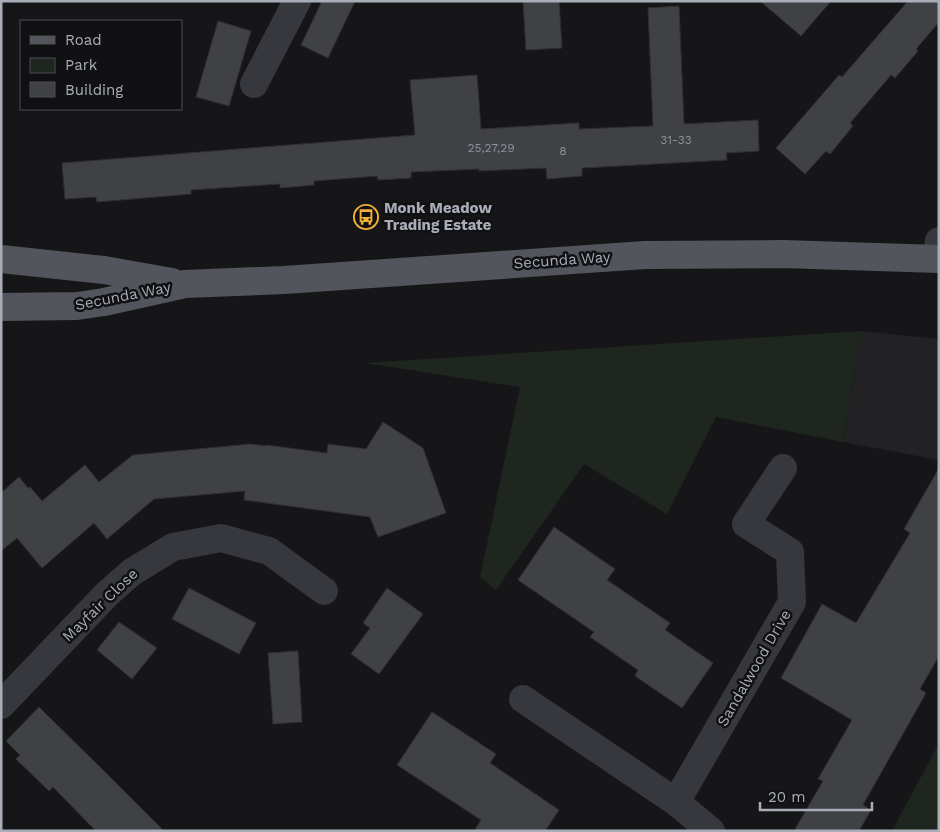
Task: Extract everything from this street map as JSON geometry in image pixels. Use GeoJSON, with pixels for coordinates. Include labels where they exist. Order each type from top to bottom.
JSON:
{"type":"FeatureCollection","features":[{"type":"Feature","properties":{"kind":"main road","name":"Secunda Way"},"geometry":{"type":"LineString","coordinates":[[1,307],[77,306],[186,284],[284,280],[645,254],[938,253]]}},
{"type":"Feature","properties":{"kind":"main road","name":"Secunda Way"},"geometry":{"type":"LineString","coordinates":[[1,259],[104,270],[186,284]]}},
{"type":"Feature","properties":{"kind":"street"},"geometry":{"type":"LineString","coordinates":[[254,84],[297,1]]}},
{"type":"Feature","properties":{"kind":"street","name":"Sandalwood Drive"},"geometry":{"type":"LineString","coordinates":[[676,802],[792,602],[790,552],[746,524],[783,468]]}},
{"type":"Feature","properties":{"kind":"street","name":"Mayfair Close"},"geometry":{"type":"LineString","coordinates":[[1,705],[107,594],[132,572],[173,547],[220,538],[268,551],[324,591]]}},
{"type":"Feature","properties":{"kind":"street"},"geometry":{"type":"LineString","coordinates":[[523,699],[676,802],[711,831]]}},
{"type":"Feature","properties":{"kind":"shaded area"},"geometry":{"type":"Polygon","coordinates":[[[861,331],[939,339],[939,460],[843,442],[861,331]]]}},
{"type":"Feature","properties":{"kind":"green space"},"geometry":{"type":"Polygon","coordinates":[[[861,331],[843,442],[716,417],[667,514],[584,464],[496,590],[480,577],[520,387],[365,363],[861,331]]]}},
{"type":"Feature","properties":{"kind":"green space"},"geometry":{"type":"Polygon","coordinates":[[[939,743],[939,831],[892,831],[939,743]]]}},
{"type":"Feature","properties":{"kind":"building"},"geometry":{"type":"Polygon","coordinates":[[[322,1],[355,1],[328,58],[301,45],[322,1]]]}},
{"type":"Feature","properties":{"kind":"building"},"geometry":{"type":"Polygon","coordinates":[[[523,1],[559,1],[562,48],[526,50],[523,1]]]}},
{"type":"Feature","properties":{"kind":"building"},"geometry":{"type":"Polygon","coordinates":[[[760,1],[831,1],[801,36],[760,1]]]}},
{"type":"Feature","properties":{"kind":"building"},"geometry":{"type":"Polygon","coordinates":[[[908,1],[939,1],[939,22],[895,78],[891,75],[850,123],[853,126],[830,154],[826,151],[805,174],[776,148],[839,75],[842,77],[908,1]]]}},
{"type":"Feature","properties":{"kind":"building"},"geometry":{"type":"Polygon","coordinates":[[[679,6],[684,124],[758,120],[759,151],[726,153],[727,160],[582,168],[582,176],[547,179],[546,168],[479,171],[479,169],[411,172],[411,178],[378,180],[377,176],[314,181],[314,185],[280,188],[280,184],[191,190],[191,194],[97,202],[96,197],[65,199],[62,163],[415,135],[410,80],[477,75],[481,129],[579,123],[579,129],[653,126],[648,8],[679,6]]]}},
{"type":"Feature","properties":{"kind":"building"},"geometry":{"type":"Polygon","coordinates":[[[218,21],[251,31],[229,106],[196,97],[218,21]]]}},
{"type":"Feature","properties":{"kind":"building"},"geometry":{"type":"Polygon","coordinates":[[[383,422],[423,448],[446,513],[378,537],[370,517],[244,500],[245,491],[154,499],[107,539],[94,523],[42,568],[17,538],[1,551],[1,493],[19,477],[42,501],[85,465],[99,482],[133,455],[251,444],[327,453],[328,444],[366,449],[383,422]]]}},
{"type":"Feature","properties":{"kind":"building"},"geometry":{"type":"Polygon","coordinates":[[[939,468],[939,656],[920,689],[926,693],[863,805],[871,810],[859,831],[794,831],[823,781],[818,779],[852,720],[781,678],[822,604],[856,623],[910,533],[904,529],[939,468]]]}},
{"type":"Feature","properties":{"kind":"building"},"geometry":{"type":"Polygon","coordinates":[[[554,527],[615,569],[607,580],[670,623],[665,630],[713,663],[682,708],[635,676],[638,670],[590,637],[594,632],[518,580],[554,527]]]}},
{"type":"Feature","properties":{"kind":"building"},"geometry":{"type":"Polygon","coordinates":[[[189,588],[256,623],[239,654],[172,619],[189,588]]]}},
{"type":"Feature","properties":{"kind":"building"},"geometry":{"type":"Polygon","coordinates":[[[387,588],[423,614],[379,674],[351,654],[370,628],[363,623],[387,588]]]}},
{"type":"Feature","properties":{"kind":"building"},"geometry":{"type":"Polygon","coordinates":[[[119,622],[157,648],[132,679],[97,650],[119,622]]]}},
{"type":"Feature","properties":{"kind":"building"},"geometry":{"type":"Polygon","coordinates":[[[298,651],[302,722],[273,724],[268,653],[298,651]]]}},
{"type":"Feature","properties":{"kind":"building"},"geometry":{"type":"Polygon","coordinates":[[[39,707],[164,831],[96,831],[53,787],[49,791],[16,759],[20,755],[6,741],[39,707]]]}},
{"type":"Feature","properties":{"kind":"building"},"geometry":{"type":"Polygon","coordinates":[[[432,712],[496,754],[490,763],[559,810],[545,831],[474,831],[481,820],[397,765],[432,712]]]}},
{"type":"Feature","properties":{"kind":"place","name":"Monk Meadow Trading Estate"},"geometry":{"type":"Point","coordinates":[366,217]}}]}
